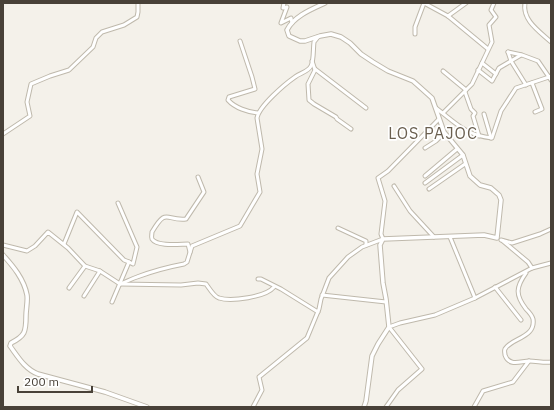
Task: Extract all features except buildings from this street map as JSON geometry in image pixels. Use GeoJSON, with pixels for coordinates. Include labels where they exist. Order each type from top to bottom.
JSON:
{"type":"FeatureCollection","features":[{"type":"Feature","properties":{"kind":"street"},"geometry":{"type":"LineString","coordinates":[[3,134],[30,116],[27,102],[31,84],[69,70],[92,47],[96,38],[102,32],[124,25],[137,17],[138,3]]}},
{"type":"Feature","properties":{"kind":"street"},"geometry":{"type":"LineString","coordinates":[[284,3],[283,8],[287,7],[282,23],[290,18],[292,23]]}},
{"type":"Feature","properties":{"kind":"street"},"geometry":{"type":"LineString","coordinates":[[325,3],[307,12],[292,23],[287,30],[289,36],[300,41],[331,34],[341,37],[350,43],[361,54],[388,72],[413,81],[432,98],[444,132],[463,155],[470,176],[480,185],[491,188],[501,200],[497,238]]}},
{"type":"Feature","properties":{"kind":"street"},"geometry":{"type":"LineString","coordinates":[[415,34],[415,27],[424,3],[448,16],[488,49]]}},
{"type":"Feature","properties":{"kind":"street"},"geometry":{"type":"LineString","coordinates":[[429,6],[432,3]]}},
{"type":"Feature","properties":{"kind":"street"},"geometry":{"type":"LineString","coordinates":[[448,16],[466,3]]}},
{"type":"Feature","properties":{"kind":"street"},"geometry":{"type":"LineString","coordinates":[[443,113],[472,84],[492,42],[489,25],[496,17],[491,11],[494,3]]}},
{"type":"Feature","properties":{"kind":"street"},"geometry":{"type":"LineString","coordinates":[[525,3],[524,11],[528,20],[551,42]]}},
{"type":"Feature","properties":{"kind":"street"},"geometry":{"type":"LineString","coordinates":[[120,284],[164,268],[184,264],[192,246],[240,226],[260,192],[257,174],[262,149],[257,118],[258,113],[262,107],[288,83],[310,68],[314,42],[320,36]]}},
{"type":"Feature","properties":{"kind":"street"},"geometry":{"type":"LineString","coordinates":[[240,41],[255,89],[235,94],[229,97],[228,100],[232,104],[247,112],[258,113]]}},
{"type":"Feature","properties":{"kind":"street"},"geometry":{"type":"LineString","coordinates":[[490,138],[492,138],[501,111],[516,88],[550,78],[538,61],[508,52],[511,61],[526,85]]}},
{"type":"Feature","properties":{"kind":"street"},"geometry":{"type":"LineString","coordinates":[[478,70],[492,81],[499,68],[521,55]]}},
{"type":"Feature","properties":{"kind":"street"},"geometry":{"type":"LineString","coordinates":[[312,61],[315,68],[366,108]]}},
{"type":"Feature","properties":{"kind":"street"},"geometry":{"type":"LineString","coordinates":[[482,63],[496,74]]}},
{"type":"Feature","properties":{"kind":"street"},"geometry":{"type":"LineString","coordinates":[[315,68],[308,84],[309,100],[336,117],[351,129]]}},
{"type":"Feature","properties":{"kind":"street"},"geometry":{"type":"LineString","coordinates":[[443,71],[466,91],[472,109],[475,113],[473,116],[479,136]]}},
{"type":"Feature","properties":{"kind":"street"},"geometry":{"type":"LineString","coordinates":[[532,83],[542,109],[535,112]]}},
{"type":"Feature","properties":{"kind":"street"},"geometry":{"type":"LineString","coordinates":[[436,108],[459,126],[479,136],[490,138]]}},
{"type":"Feature","properties":{"kind":"street"},"geometry":{"type":"LineString","coordinates":[[484,114],[490,138]]}},
{"type":"Feature","properties":{"kind":"street"},"geometry":{"type":"LineString","coordinates":[[386,407],[398,390],[422,369],[389,327],[383,283],[380,244],[382,239],[381,234],[385,201],[378,178],[388,171],[439,119]]}},
{"type":"Feature","properties":{"kind":"street"},"geometry":{"type":"LineString","coordinates":[[425,148],[436,141],[444,132]]}},
{"type":"Feature","properties":{"kind":"street"},"geometry":{"type":"LineString","coordinates":[[425,176],[457,149]]}},
{"type":"Feature","properties":{"kind":"street"},"geometry":{"type":"LineString","coordinates":[[425,183],[463,155]]}},
{"type":"Feature","properties":{"kind":"street"},"geometry":{"type":"LineString","coordinates":[[429,189],[465,164]]}},
{"type":"Feature","properties":{"kind":"street"},"geometry":{"type":"LineString","coordinates":[[190,252],[188,244],[166,244],[156,242],[152,238],[152,232],[162,218],[168,216],[186,219],[204,192],[198,177]]}},
{"type":"Feature","properties":{"kind":"street"},"geometry":{"type":"LineString","coordinates":[[394,186],[410,211],[434,237]]}},
{"type":"Feature","properties":{"kind":"street"},"geometry":{"type":"LineString","coordinates":[[64,244],[77,212],[124,260],[133,264],[137,247],[118,204]]}},
{"type":"Feature","properties":{"kind":"street"},"geometry":{"type":"LineString","coordinates":[[338,228],[366,241],[366,245]]}},
{"type":"Feature","properties":{"kind":"street"},"geometry":{"type":"LineString","coordinates":[[501,240],[512,242],[540,234],[551,229]]}},
{"type":"Feature","properties":{"kind":"street"},"geometry":{"type":"LineString","coordinates":[[3,245],[27,251],[35,246],[48,232],[64,244],[85,266],[100,271],[120,284],[206,284],[215,296],[229,300],[264,293],[272,290],[274,287]]}},
{"type":"Feature","properties":{"kind":"street"},"geometry":{"type":"LineString","coordinates":[[253,407],[262,390],[259,377],[307,338],[318,312],[329,278],[348,257],[366,245],[382,239],[484,235],[501,240],[528,262],[532,268]]}},
{"type":"Feature","properties":{"kind":"street"},"geometry":{"type":"LineString","coordinates":[[450,237],[468,277],[475,298]]}},
{"type":"Feature","properties":{"kind":"street"},"geometry":{"type":"LineString","coordinates":[[3,255],[14,268],[24,286],[27,295],[26,329],[20,338],[10,343],[10,346],[30,371],[105,392],[147,407]]}},
{"type":"Feature","properties":{"kind":"street"},"geometry":{"type":"LineString","coordinates":[[112,302],[129,262]]}},
{"type":"Feature","properties":{"kind":"street"},"geometry":{"type":"LineString","coordinates":[[551,264],[532,268],[518,286],[518,296],[533,319],[533,325],[524,337],[509,345],[505,349],[504,353],[511,362],[551,362]]}},
{"type":"Feature","properties":{"kind":"street"},"geometry":{"type":"LineString","coordinates":[[69,288],[85,266]]}},
{"type":"Feature","properties":{"kind":"street"},"geometry":{"type":"LineString","coordinates":[[84,296],[100,271]]}},
{"type":"Feature","properties":{"kind":"street"},"geometry":{"type":"LineString","coordinates":[[364,407],[372,356],[389,327],[423,316],[435,314],[475,298],[528,272]]}},
{"type":"Feature","properties":{"kind":"street"},"geometry":{"type":"LineString","coordinates":[[258,278],[281,289],[318,312]]}},
{"type":"Feature","properties":{"kind":"street"},"geometry":{"type":"LineString","coordinates":[[495,287],[521,320]]}},
{"type":"Feature","properties":{"kind":"street"},"geometry":{"type":"LineString","coordinates":[[322,296],[386,302]]}},
{"type":"Feature","properties":{"kind":"street"},"geometry":{"type":"LineString","coordinates":[[474,407],[484,391],[513,382],[529,361]]}},
{"type":"Feature","properties":{"kind":"district","name":"LOS PAJOC"},"geometry":{"type":"Point","coordinates":[433,133]}}]}
